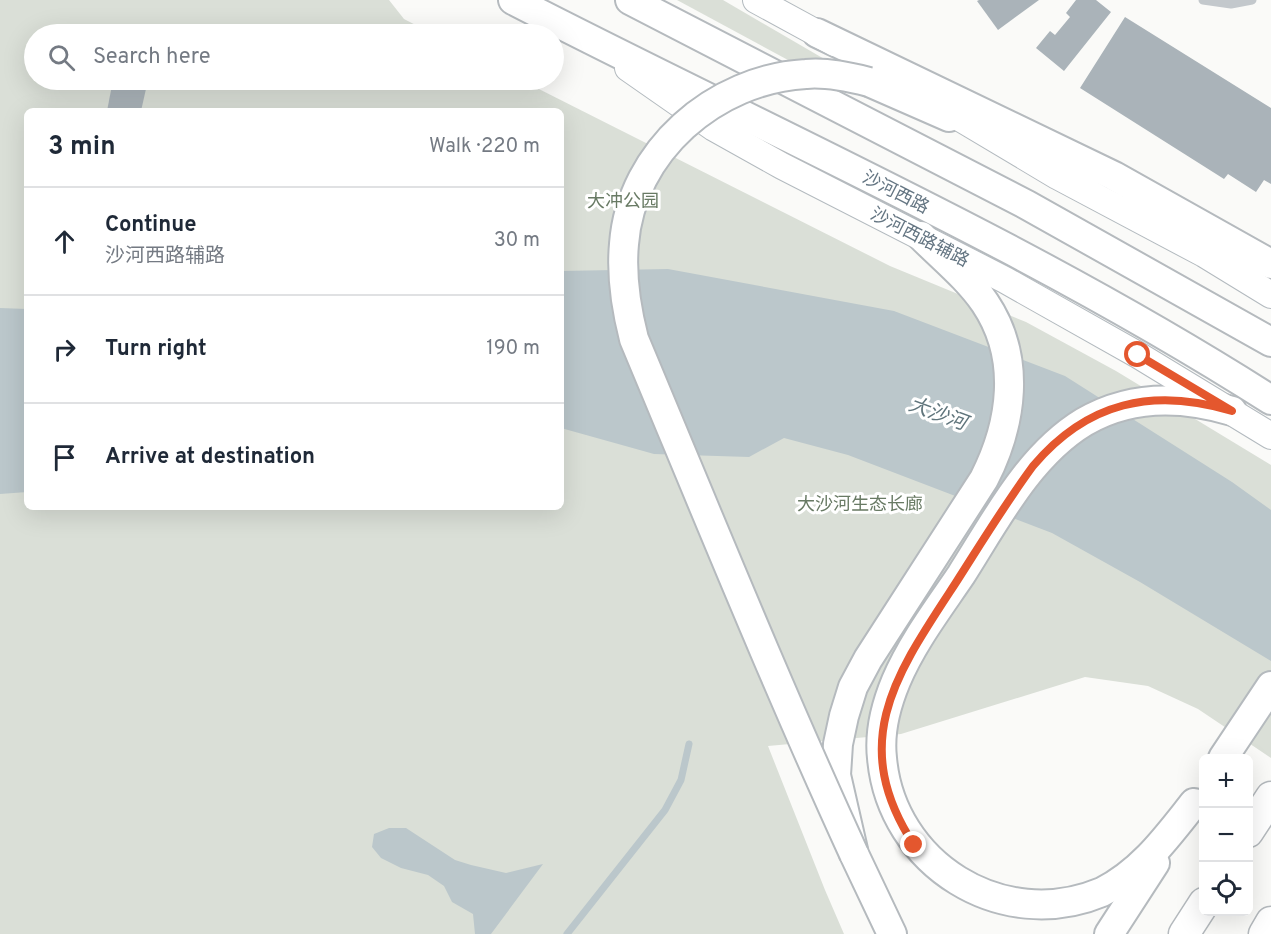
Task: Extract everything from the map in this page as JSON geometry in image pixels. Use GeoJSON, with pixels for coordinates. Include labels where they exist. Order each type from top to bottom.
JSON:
{"type":"FeatureCollection","features":[{"type":"Feature","properties":{"kind":"highway"},"geometry":{"type":"LineString","coordinates":[[1253,824],[1271,797]]}},
{"type":"Feature","properties":{"kind":"highway"},"geometry":{"type":"LineString","coordinates":[[1184,934],[1199,910]]}},
{"type":"Feature","properties":{"kind":"highway"},"geometry":{"type":"LineString","coordinates":[[1264,934],[1271,922]]}},
{"type":"Feature","properties":{"kind":"main road","name":"沙河西路"},"geometry":{"type":"LineString","coordinates":[[513,0],[559,24]]}},
{"type":"Feature","properties":{"kind":"main road"},"geometry":{"type":"LineString","coordinates":[[630,0],[1027,205],[1271,342]]}},
{"type":"Feature","properties":{"kind":"main road"},"geometry":{"type":"LineString","coordinates":[[756,0],[817,33],[1114,176],[1271,264]]}},
{"type":"Feature","properties":{"kind":"main road","name":"沙河西路"},"geometry":{"type":"LineString","coordinates":[[564,26],[1010,249],[1158,331],[1271,400]]}},
{"type":"Feature","properties":{"kind":"main road","name":"沙河西路辅路"},"geometry":{"type":"LineString","coordinates":[[573,31],[714,128],[782,166],[1035,296],[1271,436]]}},
{"type":"Feature","properties":{"kind":"main road"},"geometry":{"type":"LineString","coordinates":[[817,33],[1057,176],[1204,254],[1271,295]]}},
{"type":"Feature","properties":{"kind":"main road"},"geometry":{"type":"LineString","coordinates":[[892,934],[854,854],[769,659],[634,339],[627,313],[623,278],[624,243],[642,178],[655,158],[683,126],[721,98],[762,82],[807,74],[838,75],[869,82],[976,129]]}},
{"type":"Feature","properties":{"kind":"main road"},"geometry":{"type":"LineString","coordinates":[[854,854],[836,775],[838,744],[853,687],[888,626],[984,479],[997,453],[1004,428],[1009,387],[1006,351],[998,325],[985,303],[961,275],[921,237]]}},
{"type":"Feature","properties":{"kind":"main road"},"geometry":{"type":"LineString","coordinates":[[1198,796],[1152,855],[1128,876],[1101,892],[1073,902],[1048,906],[1018,906],[995,901],[950,878],[931,864],[914,845],[902,827],[892,804],[881,758],[882,732],[896,681],[919,639],[1023,480],[1056,442],[1086,421],[1119,407],[1150,400],[1184,400],[1232,411]]}},
{"type":"Feature","properties":{"kind":"main road"},"geometry":{"type":"LineString","coordinates":[[1226,754],[1271,686]]}},
{"type":"Feature","properties":{"kind":"main road"},"geometry":{"type":"LineString","coordinates":[[1109,934],[1198,796]]}},
{"type":"Feature","properties":{"kind":"lane"},"geometry":{"type":"LineString","coordinates":[[1203,0],[1231,4],[1252,0]]}},
{"type":"Feature","properties":{"kind":"green space"},"geometry":{"type":"Polygon","coordinates":[[[0,0],[389,0],[404,19],[414,24],[24,24],[24,90],[541,90],[890,266],[1026,322],[1116,371],[1271,465],[1271,758],[1198,709],[1148,686],[1085,677],[901,734],[768,746],[844,934],[0,934],[0,0]]]}},
{"type":"Feature","properties":{"kind":"green space"},"geometry":{"type":"Polygon","coordinates":[[[677,0],[723,0],[826,60],[788,60],[677,0]]]}},
{"type":"Feature","properties":{"kind":"water","name":"大沙河"},"geometry":{"type":"Polygon","coordinates":[[[668,269],[894,311],[1065,376],[1232,482],[1271,510],[1271,661],[1140,582],[1052,533],[848,455],[784,438],[749,457],[654,454],[564,429],[564,271],[668,269]]]}},
{"type":"Feature","properties":{"kind":"water"},"geometry":{"type":"Polygon","coordinates":[[[0,308],[24,309],[24,492],[0,494],[0,308]]]}},
{"type":"Feature","properties":{"kind":"water"},"geometry":{"type":"Polygon","coordinates":[[[389,828],[406,828],[455,860],[471,865],[506,873],[543,864],[491,934],[475,934],[473,914],[452,902],[444,886],[428,875],[401,868],[381,858],[372,847],[374,834],[389,828]]]}},
{"type":"Feature","properties":{"kind":"building"},"geometry":{"type":"Polygon","coordinates":[[[1039,0],[998,30],[977,1],[1039,0]]]}},
{"type":"Feature","properties":{"kind":"building"},"geometry":{"type":"Polygon","coordinates":[[[1076,0],[1096,0],[1111,12],[1064,71],[1036,48],[1050,31],[1055,35],[1070,17],[1066,13],[1076,0]]]}},
{"type":"Feature","properties":{"kind":"building"},"geometry":{"type":"Polygon","coordinates":[[[1125,17],[1271,108],[1271,184],[1264,180],[1256,192],[1228,174],[1224,179],[1080,88],[1125,17]]]}},
{"type":"Feature","properties":{"kind":"building"},"geometry":{"type":"Polygon","coordinates":[[[111,90],[146,90],[142,108],[108,108],[111,90]]]}},
{"type":"Feature","properties":{"kind":"waterway"},"geometry":{"type":"LineString","coordinates":[[567,934],[665,810],[681,780],[689,744]]}},
{"type":"Feature","properties":{"kind":"route"},"geometry":{"type":"LineString","coordinates":[[914,845],[902,827],[892,804],[881,758],[882,732],[887,707],[906,660],[1033,466],[1044,453],[1070,431],[1103,412],[1119,407],[1150,400],[1167,399],[1205,403],[1232,411],[1138,355]]}},
{"type":"Feature","properties":{"kind":"park label","name":"大冲公园"},"geometry":{"type":"Point","coordinates":[623,201]}},
{"type":"Feature","properties":{"kind":"park label","name":"大沙河生态长廊"},"geometry":{"type":"Point","coordinates":[860,504]}}]}
